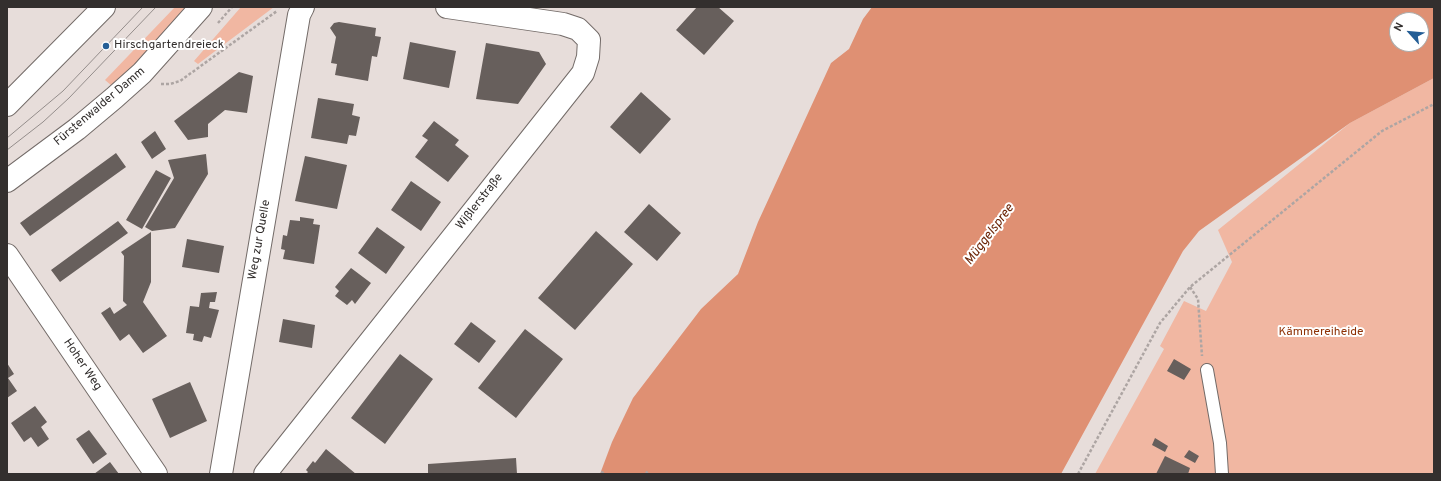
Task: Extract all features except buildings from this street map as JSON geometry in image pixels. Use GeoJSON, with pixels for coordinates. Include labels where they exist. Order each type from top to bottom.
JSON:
{"type":"FeatureCollection","features":[{"type":"Feature","properties":{"kind":"street"},"geometry":{"type":"LineString","coordinates":[[9,98],[104,7]]}},
{"type":"Feature","properties":{"kind":"street","name":"Fürstenwalder Damm"},"geometry":{"type":"LineString","coordinates":[[7,181],[78,129],[142,73],[201,7]]}},
{"type":"Feature","properties":{"kind":"street","name":"Weg zur Quelle"},"geometry":{"type":"LineString","coordinates":[[221,474],[299,15],[303,7]]}},
{"type":"Feature","properties":{"kind":"street","name":"Wißlerstraße"},"geometry":{"type":"LineString","coordinates":[[265,474],[583,73],[588,57],[588,40],[578,29],[563,24],[447,7]]}},
{"type":"Feature","properties":{"kind":"street","name":"Hoher Weg"},"geometry":{"type":"LineString","coordinates":[[7,255],[156,474]]}},
{"type":"Feature","properties":{"kind":"lane"},"geometry":{"type":"LineString","coordinates":[[1207,370],[1220,443],[1222,474]]}},
{"type":"Feature","properties":{"kind":"path"},"geometry":{"type":"LineString","coordinates":[[166,85],[180,81],[282,7]]}},
{"type":"Feature","properties":{"kind":"path"},"geometry":{"type":"LineString","coordinates":[[1078,474],[1160,323],[1190,287],[1382,131],[1434,104]]}},
{"type":"Feature","properties":{"kind":"path"},"geometry":{"type":"LineString","coordinates":[[1190,287],[1198,299],[1202,364],[1207,370]]}},
{"type":"Feature","properties":{"kind":"path"},"geometry":{"type":"LineString","coordinates":[[646,474],[648,470]]}},
{"type":"Feature","properties":{"kind":"path"},"geometry":{"type":"LineString","coordinates":[[601,472],[606,474]]}},
{"type":"Feature","properties":{"kind":"green space"},"geometry":{"type":"Polygon","coordinates":[[[175,7],[186,7],[166,34],[112,86],[105,80],[175,7]]]}},
{"type":"Feature","properties":{"kind":"green space"},"geometry":{"type":"Polygon","coordinates":[[[241,7],[274,7],[198,64],[194,61],[241,7]]]}},
{"type":"Feature","properties":{"kind":"green space","name":"Kämmereiheide"},"geometry":{"type":"Polygon","coordinates":[[[1434,78],[1434,474],[1095,474],[1164,349],[1160,346],[1184,301],[1206,311],[1232,262],[1218,230],[1350,123],[1434,78]]]}},
{"type":"Feature","properties":{"kind":"water","name":"Müggelspree"},"geometry":{"type":"Polygon","coordinates":[[[872,7],[1434,7],[1434,78],[1350,123],[1199,231],[1183,251],[1061,474],[600,474],[612,442],[633,398],[701,309],[738,274],[758,222],[831,63],[849,49],[863,19],[872,7]]]}},
{"type":"Feature","properties":{"kind":"tram line"},"geometry":{"type":"LineString","coordinates":[[7,138],[63,91],[143,7]]}},
{"type":"Feature","properties":{"kind":"tram line"},"geometry":{"type":"LineString","coordinates":[[7,150],[43,122],[69,98],[156,7]]}},
{"type":"Feature","properties":{"kind":"place","name":"Hirschgartendreieck"},"geometry":{"type":"Point","coordinates":[106,46]}}]}
